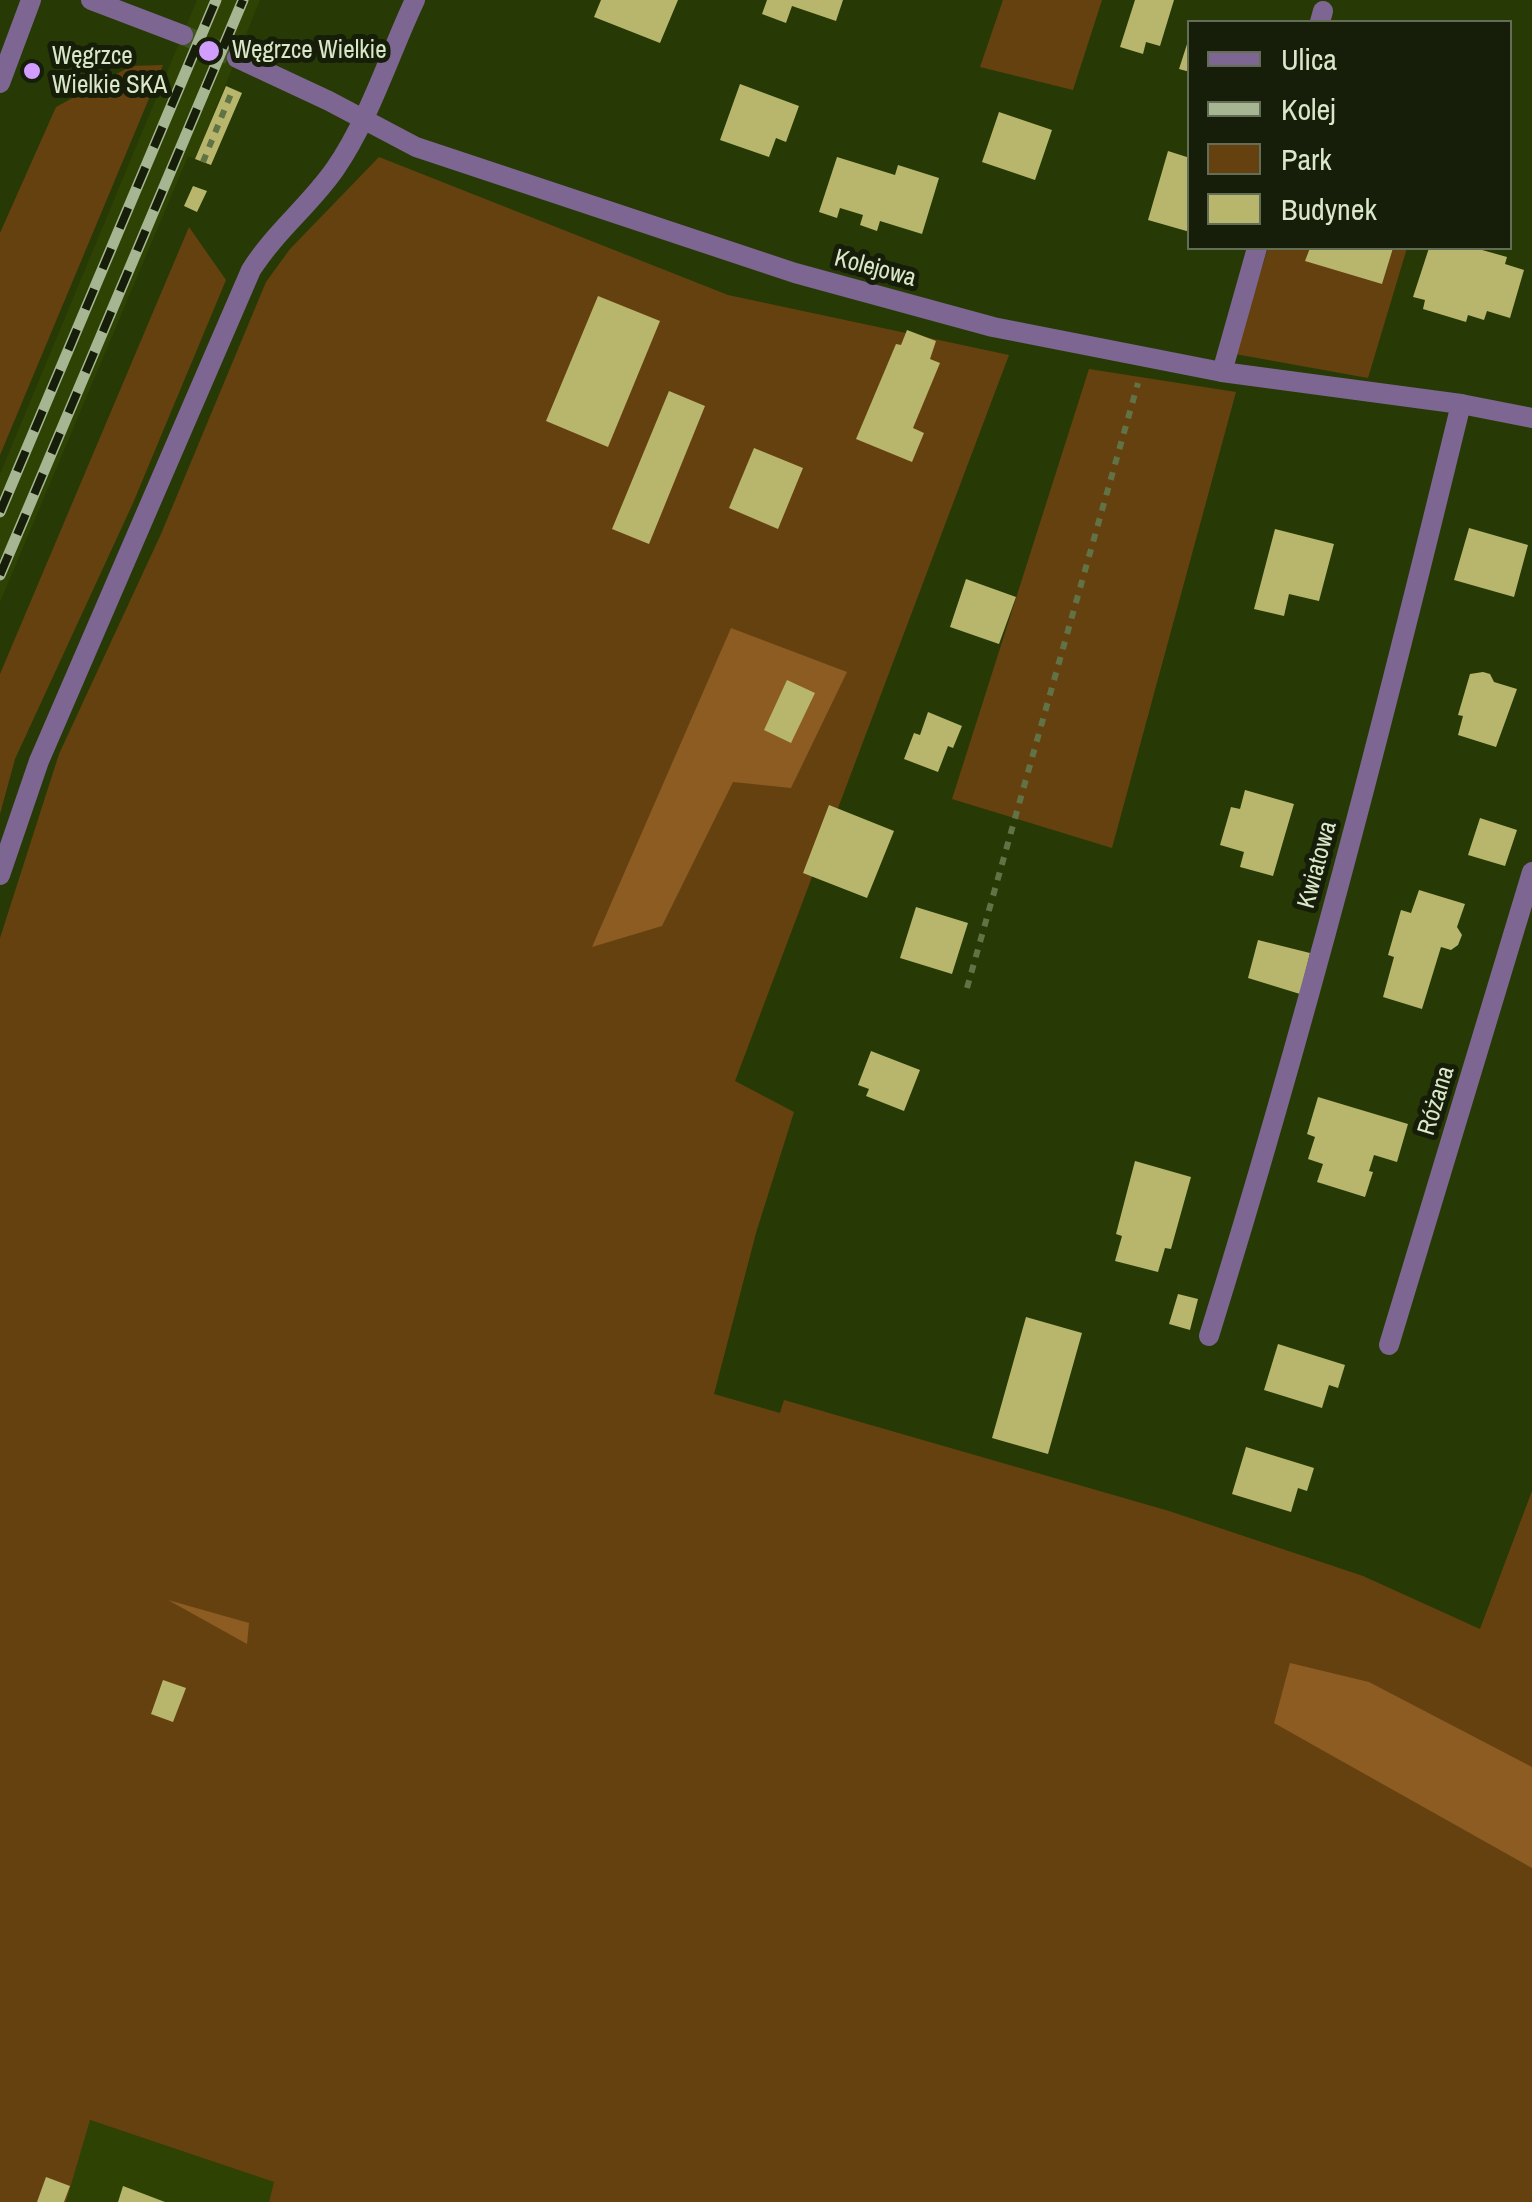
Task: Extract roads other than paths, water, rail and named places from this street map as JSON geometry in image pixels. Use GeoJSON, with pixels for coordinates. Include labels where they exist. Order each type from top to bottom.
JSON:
{"type":"FeatureCollection","features":[{"type":"Feature","properties":{"kind":"street"},"geometry":{"type":"LineString","coordinates":[[0,83],[31,0]]}},
{"type":"Feature","properties":{"kind":"street"},"geometry":{"type":"LineString","coordinates":[[91,0],[183,35]]}},
{"type":"Feature","properties":{"kind":"street"},"geometry":{"type":"LineString","coordinates":[[0,875],[39,761],[251,270],[276,234],[329,178],[362,120],[415,0]]}},
{"type":"Feature","properties":{"kind":"street","name":"Kolejowa"},"geometry":{"type":"LineString","coordinates":[[237,58],[329,100],[416,148],[795,273],[993,328],[1222,372],[1462,404],[1532,418]]}},
{"type":"Feature","properties":{"kind":"street"},"geometry":{"type":"LineString","coordinates":[[1222,372],[1255,250]]}},
{"type":"Feature","properties":{"kind":"street","name":"Kwiatowa"},"geometry":{"type":"LineString","coordinates":[[1209,1336],[1292,1061],[1462,404]]}},
{"type":"Feature","properties":{"kind":"street","name":"Różana"},"geometry":{"type":"LineString","coordinates":[[1389,1345],[1532,872]]}},
{"type":"Feature","properties":{"kind":"tunnel"},"geometry":{"type":"LineString","coordinates":[[183,35],[237,58]]}},
{"type":"Feature","properties":{"kind":"railway"},"geometry":{"type":"LineString","coordinates":[[0,512],[216,0]]}},
{"type":"Feature","properties":{"kind":"railway"},"geometry":{"type":"LineString","coordinates":[[0,575],[243,0]]}},
{"type":"Feature","properties":{"kind":"place","name":"Węgrzce Wielkie"},"geometry":{"type":"Point","coordinates":[209,51]}},
{"type":"Feature","properties":{"kind":"place","name":"Węgrzce Wielkie SKA"},"geometry":{"type":"Point","coordinates":[32,71]}}]}
